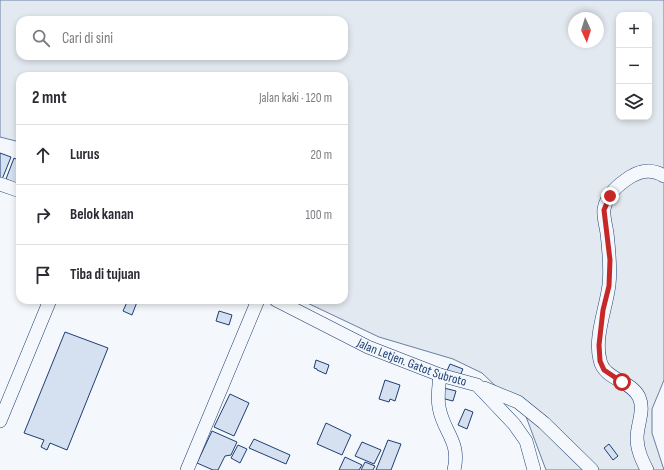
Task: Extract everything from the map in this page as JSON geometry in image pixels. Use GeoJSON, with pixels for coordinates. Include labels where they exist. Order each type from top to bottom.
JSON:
{"type":"FeatureCollection","features":[{"type":"Feature","properties":{"kind":"street"},"geometry":{"type":"LineString","coordinates":[[647,470],[638,449],[637,439],[642,406],[638,395],[633,390],[609,375],[604,370],[600,361],[599,345],[603,310],[609,286],[610,260],[604,210],[610,196],[619,184],[638,172],[658,172],[664,176]]}},
{"type":"Feature","properties":{"kind":"street"},"geometry":{"type":"LineString","coordinates":[[0,184],[16,190]]}},
{"type":"Feature","properties":{"kind":"street"},"geometry":{"type":"LineString","coordinates":[[0,421],[48,304]]}},
{"type":"Feature","properties":{"kind":"street"},"geometry":{"type":"LineString","coordinates":[[187,470],[256,304]]}},
{"type":"Feature","properties":{"kind":"street","name":"Jalan Letjen. Gatot Subroto"},"geometry":{"type":"LineString","coordinates":[[284,304],[368,347],[440,375],[477,385],[514,424],[526,441],[534,470]]}},
{"type":"Feature","properties":{"kind":"street"},"geometry":{"type":"LineString","coordinates":[[440,375],[438,395],[439,408],[456,449],[457,460],[454,470]]}},
{"type":"Feature","properties":{"kind":"street"},"geometry":{"type":"LineString","coordinates":[[477,385],[518,402],[544,423],[592,470]]}},
{"type":"Feature","properties":{"kind":"shaded area"},"geometry":{"type":"Polygon","coordinates":[[[0,0],[664,0],[664,380],[652,409],[652,433],[664,470],[546,470],[525,414],[482,373],[453,359],[379,337],[309,304],[348,304],[348,72],[16,72],[16,141],[0,137],[0,0]]]}},
{"type":"Feature","properties":{"kind":"building"},"geometry":{"type":"Polygon","coordinates":[[[0,153],[11,157],[1,182],[0,182],[0,153]]]}},
{"type":"Feature","properties":{"kind":"building"},"geometry":{"type":"Polygon","coordinates":[[[14,158],[16,159],[16,183],[6,179],[14,158]]]}},
{"type":"Feature","properties":{"kind":"building"},"geometry":{"type":"Polygon","coordinates":[[[126,304],[136,304],[132,315],[123,311],[126,304]]]}},
{"type":"Feature","properties":{"kind":"building"},"geometry":{"type":"Polygon","coordinates":[[[219,311],[232,315],[229,325],[216,321],[219,311]]]}},
{"type":"Feature","properties":{"kind":"building"},"geometry":{"type":"Polygon","coordinates":[[[65,332],[108,348],[67,450],[50,443],[47,450],[41,447],[44,440],[24,433],[65,332]]]}},
{"type":"Feature","properties":{"kind":"building"},"geometry":{"type":"Polygon","coordinates":[[[316,360],[329,365],[326,374],[314,368],[316,360]]]}},
{"type":"Feature","properties":{"kind":"building"},"geometry":{"type":"Polygon","coordinates":[[[450,364],[463,369],[459,378],[446,373],[450,364]]]}},
{"type":"Feature","properties":{"kind":"building"},"geometry":{"type":"Polygon","coordinates":[[[385,380],[400,385],[395,401],[390,399],[389,402],[379,399],[385,380]]]}},
{"type":"Feature","properties":{"kind":"building"},"geometry":{"type":"Polygon","coordinates":[[[444,388],[456,391],[453,401],[441,398],[444,388]]]}},
{"type":"Feature","properties":{"kind":"building"},"geometry":{"type":"Polygon","coordinates":[[[230,394],[249,403],[234,436],[214,427],[230,394]]]}},
{"type":"Feature","properties":{"kind":"building"},"geometry":{"type":"Polygon","coordinates":[[[465,409],[473,412],[467,429],[458,425],[465,409]]]}},
{"type":"Feature","properties":{"kind":"building"},"geometry":{"type":"Polygon","coordinates":[[[326,423],[351,435],[342,455],[317,444],[326,423]]]}},
{"type":"Feature","properties":{"kind":"building"},"geometry":{"type":"Polygon","coordinates":[[[212,431],[237,442],[231,455],[225,456],[218,470],[213,470],[197,463],[212,431]]]}},
{"type":"Feature","properties":{"kind":"building"},"geometry":{"type":"Polygon","coordinates":[[[254,439],[290,455],[286,464],[249,448],[254,439]]]}},
{"type":"Feature","properties":{"kind":"building"},"geometry":{"type":"Polygon","coordinates":[[[388,440],[401,444],[391,470],[376,470],[388,440]]]}},
{"type":"Feature","properties":{"kind":"building"},"geometry":{"type":"Polygon","coordinates":[[[362,442],[381,450],[374,464],[355,456],[362,442]]]}},
{"type":"Feature","properties":{"kind":"building"},"geometry":{"type":"Polygon","coordinates":[[[609,444],[618,456],[613,460],[604,448],[609,444]]]}},
{"type":"Feature","properties":{"kind":"building"},"geometry":{"type":"Polygon","coordinates":[[[238,445],[247,449],[240,463],[231,458],[238,445]]]}},
{"type":"Feature","properties":{"kind":"building"},"geometry":{"type":"Polygon","coordinates":[[[345,457],[362,465],[359,470],[339,470],[345,457]]]}},
{"type":"Feature","properties":{"kind":"building"},"geometry":{"type":"Polygon","coordinates":[[[365,462],[375,466],[373,470],[361,470],[365,462]]]}},
{"type":"Feature","properties":{"kind":"route"},"geometry":{"type":"LineString","coordinates":[[610,196],[604,210],[610,260],[609,286],[603,310],[599,345],[600,361],[604,370],[609,375],[622,382]]}}]}
